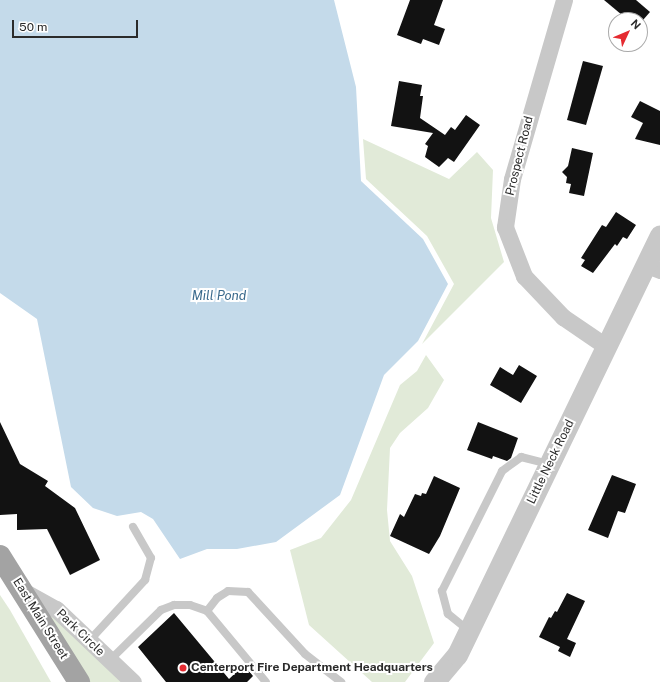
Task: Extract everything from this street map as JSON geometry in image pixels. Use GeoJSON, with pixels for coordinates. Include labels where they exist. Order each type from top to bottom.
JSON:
{"type":"FeatureCollection","features":[{"type":"Feature","properties":{"kind":"main road","name":"East Main Street"},"geometry":{"type":"LineString","coordinates":[[0,556],[79,682]]}},
{"type":"Feature","properties":{"kind":"street","name":"Prospect Road"},"geometry":{"type":"LineString","coordinates":[[564,0],[512,179],[505,227],[524,276],[563,317],[607,347]]}},
{"type":"Feature","properties":{"kind":"street","name":"Little Neck Road"},"geometry":{"type":"LineString","coordinates":[[434,682],[457,655],[607,347],[653,268],[660,236]]}},
{"type":"Feature","properties":{"kind":"street","name":"Park Circle"},"geometry":{"type":"LineString","coordinates":[[23,591],[56,609],[109,661],[133,682]]}},
{"type":"Feature","properties":{"kind":"lane"},"geometry":{"type":"LineString","coordinates":[[469,631],[448,614],[442,591],[502,471],[521,457],[550,464]]}},
{"type":"Feature","properties":{"kind":"lane"},"geometry":{"type":"LineString","coordinates":[[89,641],[145,580],[151,558],[133,528]]}},
{"type":"Feature","properties":{"kind":"lane"},"geometry":{"type":"LineString","coordinates":[[207,611],[217,598],[228,591],[248,592],[305,654],[341,682]]}},
{"type":"Feature","properties":{"kind":"lane"},"geometry":{"type":"LineString","coordinates":[[109,661],[161,610],[174,605],[190,605],[207,611],[266,682]]}},
{"type":"Feature","properties":{"kind":"green space"},"geometry":{"type":"Polygon","coordinates":[[[363,139],[449,179],[477,152],[493,170],[491,218],[504,262],[422,344],[454,284],[427,236],[366,179],[363,139]]]}},
{"type":"Feature","properties":{"kind":"green space"},"geometry":{"type":"Polygon","coordinates":[[[426,355],[444,380],[428,408],[400,433],[390,448],[387,510],[390,541],[412,576],[434,643],[405,682],[372,682],[309,625],[290,550],[321,538],[351,500],[400,385],[417,371],[426,355]]]}},
{"type":"Feature","properties":{"kind":"green space"},"geometry":{"type":"Polygon","coordinates":[[[0,595],[10,610],[51,682],[0,682],[0,595]]]}},
{"type":"Feature","properties":{"kind":"green space"},"geometry":{"type":"Polygon","coordinates":[[[35,603],[51,611],[127,682],[82,682],[35,603]]]}},
{"type":"Feature","properties":{"kind":"water","name":"Mill Pond"},"geometry":{"type":"Polygon","coordinates":[[[0,0],[334,0],[356,87],[361,181],[423,239],[448,284],[418,341],[384,375],[340,495],[276,542],[237,549],[207,549],[180,559],[153,519],[141,512],[117,516],[93,508],[71,487],[37,319],[0,293],[0,0]]]}},
{"type":"Feature","properties":{"kind":"building"},"geometry":{"type":"Polygon","coordinates":[[[410,0],[443,0],[434,25],[445,29],[439,45],[423,39],[421,44],[397,35],[410,0]]]}},
{"type":"Feature","properties":{"kind":"building"},"geometry":{"type":"Polygon","coordinates":[[[604,0],[636,0],[650,12],[648,14],[648,12],[618,12],[604,0]]]}},
{"type":"Feature","properties":{"kind":"building"},"geometry":{"type":"Polygon","coordinates":[[[583,61],[603,66],[586,125],[567,120],[583,61]]]}},
{"type":"Feature","properties":{"kind":"building"},"geometry":{"type":"Polygon","coordinates":[[[399,81],[422,85],[420,96],[423,96],[420,118],[445,135],[451,127],[455,130],[466,115],[480,125],[454,162],[448,158],[439,167],[425,157],[428,146],[425,144],[433,133],[391,126],[399,81]]]}},
{"type":"Feature","properties":{"kind":"building"},"geometry":{"type":"Polygon","coordinates":[[[640,101],[660,111],[660,145],[635,139],[643,123],[631,117],[640,101]]]}},
{"type":"Feature","properties":{"kind":"building"},"geometry":{"type":"Polygon","coordinates":[[[572,148],[593,153],[584,196],[569,193],[571,184],[566,183],[567,177],[562,172],[568,166],[572,148]]]}},
{"type":"Feature","properties":{"kind":"building"},"geometry":{"type":"Polygon","coordinates":[[[616,212],[636,225],[627,239],[623,237],[617,246],[615,244],[593,273],[581,266],[585,260],[581,258],[602,225],[606,227],[616,212]]]}},
{"type":"Feature","properties":{"kind":"building"},"geometry":{"type":"Polygon","coordinates":[[[519,365],[537,376],[521,403],[490,385],[500,367],[513,375],[519,365]]]}},
{"type":"Feature","properties":{"kind":"building"},"geometry":{"type":"Polygon","coordinates":[[[0,422],[20,464],[48,481],[45,486],[75,508],[100,560],[70,575],[47,529],[17,530],[17,514],[0,515],[0,422]]]}},
{"type":"Feature","properties":{"kind":"building"},"geometry":{"type":"Polygon","coordinates":[[[478,422],[518,438],[511,458],[507,461],[493,456],[492,459],[467,450],[478,422]]]}},
{"type":"Feature","properties":{"kind":"building"},"geometry":{"type":"Polygon","coordinates":[[[612,475],[636,484],[625,513],[618,511],[608,538],[588,530],[612,475]]]}},
{"type":"Feature","properties":{"kind":"building"},"geometry":{"type":"Polygon","coordinates":[[[434,476],[460,488],[440,536],[429,554],[390,536],[400,514],[404,517],[415,494],[421,496],[422,493],[426,494],[434,476]]]}},
{"type":"Feature","properties":{"kind":"building"},"geometry":{"type":"Polygon","coordinates":[[[567,593],[585,601],[567,639],[576,643],[570,657],[558,651],[560,647],[539,637],[549,617],[551,618],[555,611],[557,612],[567,593]]]}},
{"type":"Feature","properties":{"kind":"building"},"geometry":{"type":"Polygon","coordinates":[[[174,613],[229,679],[244,665],[253,676],[247,682],[166,682],[138,647],[174,613]]]}},
{"type":"Feature","properties":{"kind":"place","name":"Centerport Fire Department Headquarters"},"geometry":{"type":"Point","coordinates":[183,668]}}]}
